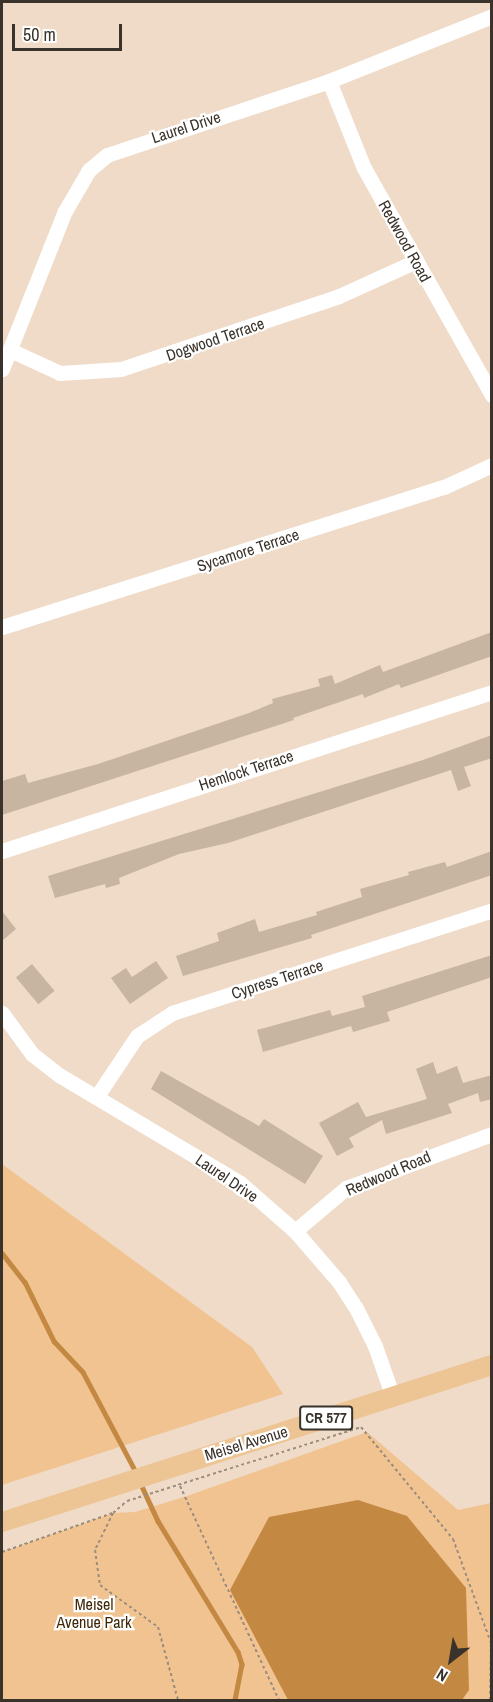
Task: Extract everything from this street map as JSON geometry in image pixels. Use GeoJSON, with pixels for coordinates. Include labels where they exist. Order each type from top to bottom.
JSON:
{"type":"FeatureCollection","features":[{"type":"Feature","properties":{"kind":"main road","name":"Meisel Avenue"},"geometry":{"type":"LineString","coordinates":[[2,1522],[492,1365]]}},
{"type":"Feature","properties":{"kind":"street","name":"Laurel Drive"},"geometry":{"type":"LineString","coordinates":[[2,369],[65,211],[89,170],[107,155],[329,81],[492,16]]}},
{"type":"Feature","properties":{"kind":"street","name":"Redwood Road"},"geometry":{"type":"LineString","coordinates":[[329,81],[364,168],[492,395]]}},
{"type":"Feature","properties":{"kind":"street","name":"Dogwood Terrace"},"geometry":{"type":"LineString","coordinates":[[10,350],[60,373],[121,369],[339,296],[416,261]]}},
{"type":"Feature","properties":{"kind":"street","name":"Sycamore Terrace"},"geometry":{"type":"LineString","coordinates":[[2,627],[444,487],[492,465]]}},
{"type":"Feature","properties":{"kind":"street","name":"Hemlock Terrace"},"geometry":{"type":"LineString","coordinates":[[2,851],[492,692]]}},
{"type":"Feature","properties":{"kind":"street","name":"Cypress Terrace"},"geometry":{"type":"LineString","coordinates":[[97,1096],[137,1036],[172,1013],[492,910]]}},
{"type":"Feature","properties":{"kind":"street","name":"Laurel Drive"},"geometry":{"type":"LineString","coordinates":[[2,1013],[32,1054],[240,1183],[295,1231],[339,1282],[356,1308],[375,1346],[393,1397]]}},
{"type":"Feature","properties":{"kind":"street","name":"Redwood Road"},"geometry":{"type":"LineString","coordinates":[[295,1231],[346,1188],[492,1134]]}},
{"type":"Feature","properties":{"kind":"path"},"geometry":{"type":"LineString","coordinates":[[2,1552],[113,1513],[127,1501],[361,1427],[453,1539],[491,1643],[490,1701]]}},
{"type":"Feature","properties":{"kind":"path"},"geometry":{"type":"LineString","coordinates":[[180,1486],[279,1701]]}},
{"type":"Feature","properties":{"kind":"path"},"geometry":{"type":"LineString","coordinates":[[113,1513],[95,1550],[100,1585],[158,1627],[178,1701]]}},
{"type":"Feature","properties":{"kind":"green space"},"geometry":{"type":"Polygon","coordinates":[[[2,1164],[252,1347],[283,1394],[2,1485],[2,1164]]]}},
{"type":"Feature","properties":{"kind":"green space","name":"Meisel Avenue Park"},"geometry":{"type":"Polygon","coordinates":[[[367,1432],[458,1510],[491,1503],[491,1700],[2,1700],[2,1552],[113,1513],[135,1512],[187,1496],[367,1432]]]}},
{"type":"Feature","properties":{"kind":"shaded area"},"geometry":{"type":"Polygon","coordinates":[[[358,1500],[407,1516],[466,1588],[469,1690],[462,1700],[288,1700],[230,1590],[269,1517],[358,1500]]]}},
{"type":"Feature","properties":{"kind":"building"},"geometry":{"type":"Polygon","coordinates":[[[492,632],[492,656],[401,688],[399,684],[364,698],[363,694],[293,718],[294,720],[2,815],[2,781],[25,774],[28,783],[98,764],[249,713],[273,703],[272,699],[320,686],[318,679],[332,675],[335,684],[380,665],[383,672],[492,632]]]}},
{"type":"Feature","properties":{"kind":"building"},"geometry":{"type":"Polygon","coordinates":[[[492,735],[492,758],[464,767],[471,786],[458,791],[451,770],[228,843],[179,854],[119,878],[120,884],[106,888],[105,884],[55,898],[48,876],[423,760],[492,735]]]}},
{"type":"Feature","properties":{"kind":"building"},"geometry":{"type":"Polygon","coordinates":[[[492,851],[492,875],[311,935],[312,938],[183,976],[176,956],[219,941],[217,933],[255,919],[259,932],[317,915],[316,912],[362,897],[360,889],[409,875],[408,872],[445,862],[447,867],[492,851]]]}},
{"type":"Feature","properties":{"kind":"building"},"geometry":{"type":"Polygon","coordinates":[[[2,911],[16,929],[2,941],[2,911]]]}},
{"type":"Feature","properties":{"kind":"building"},"geometry":{"type":"Polygon","coordinates":[[[492,955],[492,977],[387,1012],[390,1021],[353,1032],[351,1026],[263,1052],[257,1030],[330,1010],[332,1016],[365,1007],[362,996],[492,955]]]}},
{"type":"Feature","properties":{"kind":"building"},"geometry":{"type":"Polygon","coordinates":[[[156,961],[168,978],[130,1004],[111,978],[126,968],[132,977],[156,961]]]}},
{"type":"Feature","properties":{"kind":"building"},"geometry":{"type":"Polygon","coordinates":[[[32,964],[54,991],[38,1004],[16,977],[32,964]]]}},
{"type":"Feature","properties":{"kind":"building"},"geometry":{"type":"Polygon","coordinates":[[[433,1062],[437,1074],[457,1066],[463,1083],[492,1075],[492,1099],[480,1102],[478,1093],[448,1104],[452,1113],[386,1134],[382,1120],[349,1138],[354,1147],[337,1156],[319,1123],[358,1102],[366,1117],[427,1099],[416,1069],[433,1062]]]}},
{"type":"Feature","properties":{"kind":"building"},"geometry":{"type":"Polygon","coordinates":[[[161,1071],[259,1126],[264,1119],[323,1156],[305,1184],[151,1089],[161,1071]]]}},
{"type":"Feature","properties":{"kind":"waterway"},"geometry":{"type":"LineString","coordinates":[[2,1253],[25,1282],[54,1341],[83,1372],[137,1474]]}},
{"type":"Feature","properties":{"kind":"waterway"},"geometry":{"type":"LineString","coordinates":[[140,1482],[158,1521],[238,1652],[242,1664],[235,1700]]}}]}
